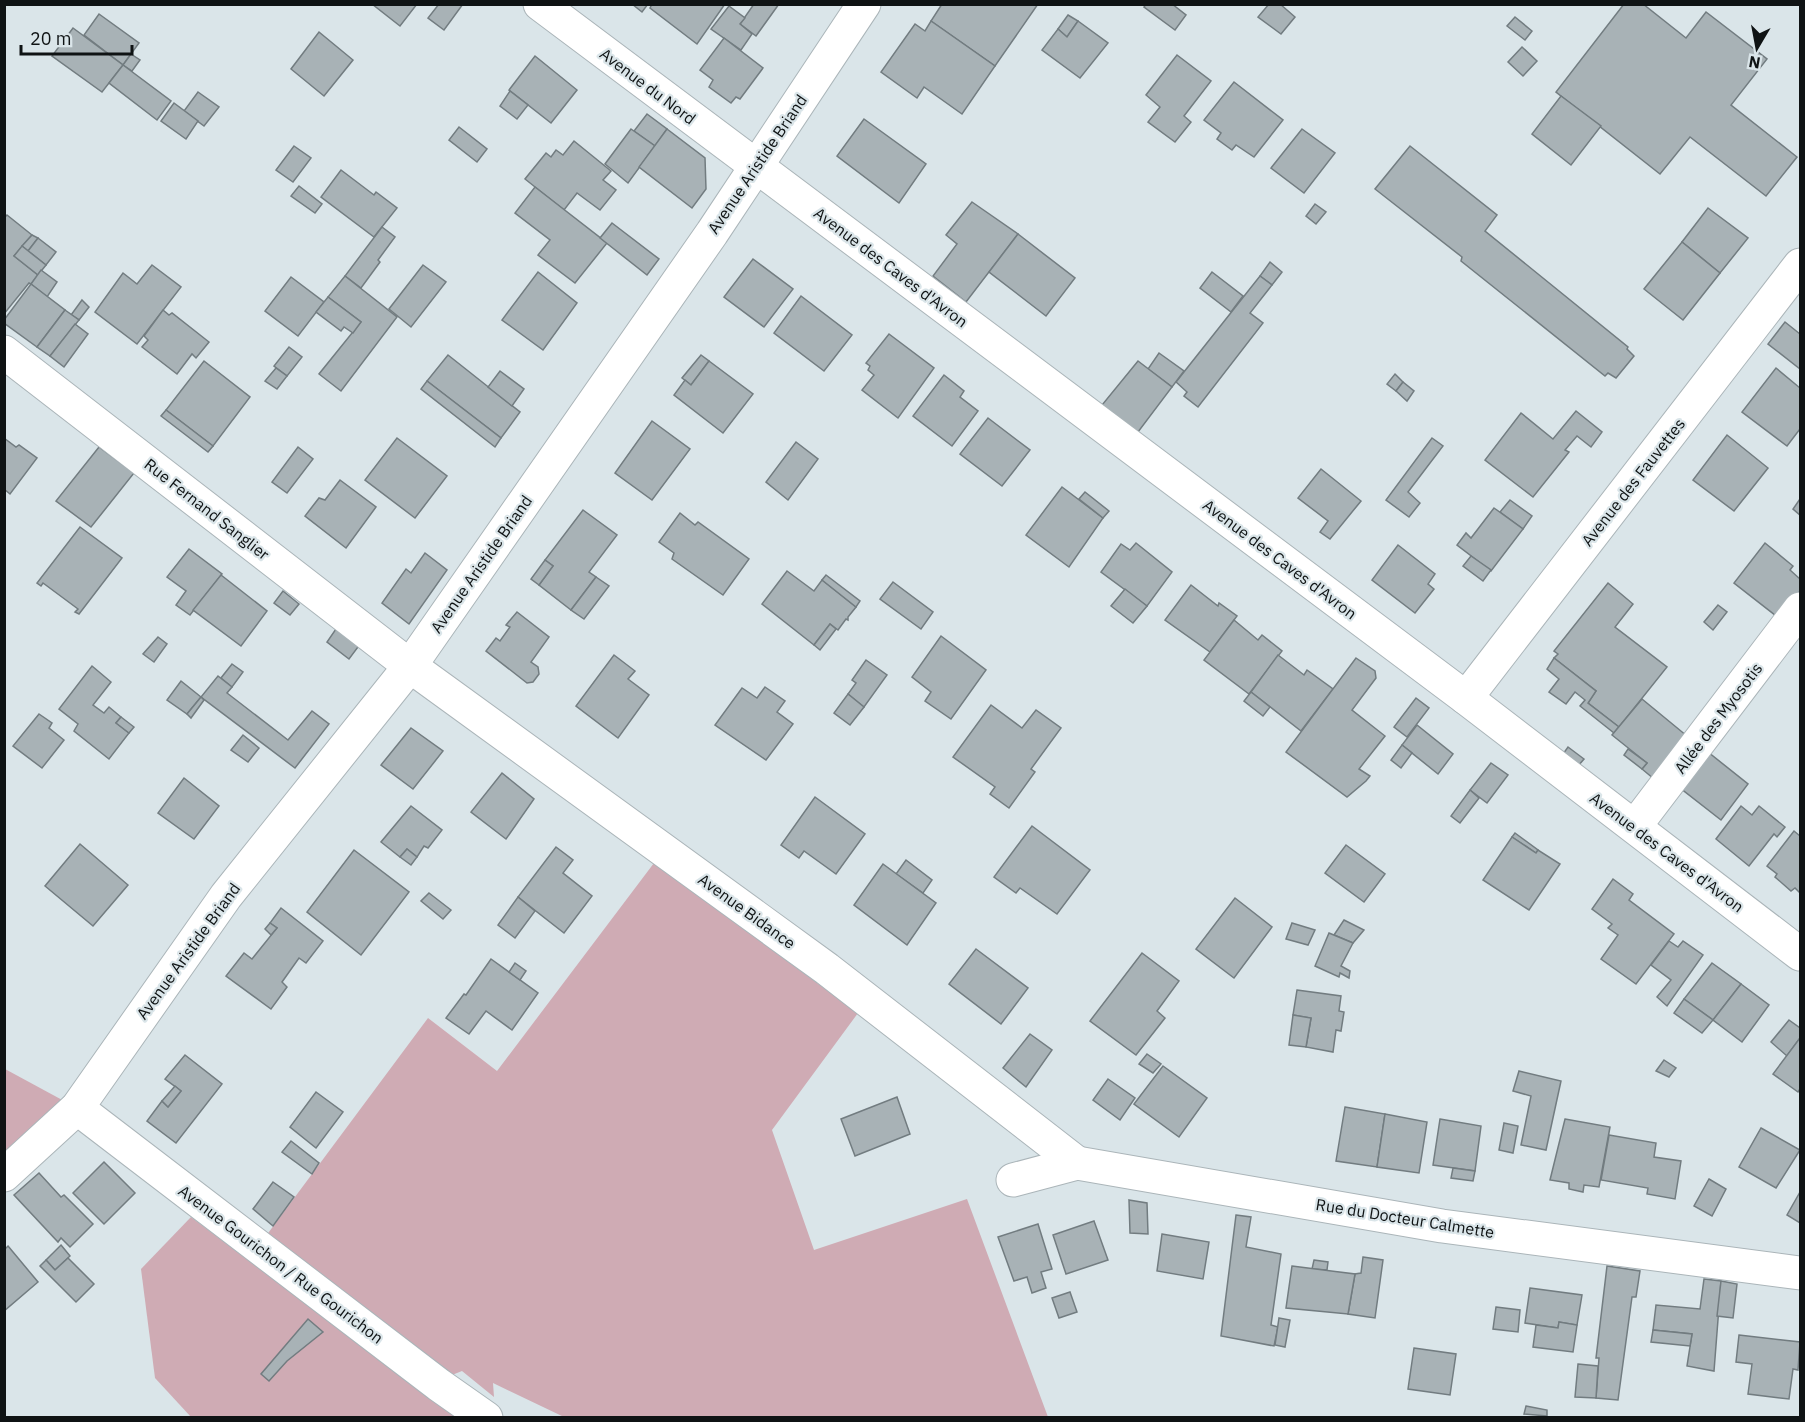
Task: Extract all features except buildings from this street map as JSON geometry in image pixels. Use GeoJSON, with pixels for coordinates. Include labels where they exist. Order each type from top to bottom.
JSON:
{"type":"FeatureCollection","features":[{"type":"Feature","properties":{"kind":"street","name":"Avenue du Nord"},"geometry":{"type":"LineString","coordinates":[[540,4],[756,167]]}},
{"type":"Feature","properties":{"kind":"street","name":"Avenue Aristide Briand"},"geometry":{"type":"LineString","coordinates":[[4,1175],[77,1108],[226,896],[410,666],[756,167],[864,4]]}},
{"type":"Feature","properties":{"kind":"street","name":"Avenue des Caves d'Avron"},"geometry":{"type":"LineString","coordinates":[[756,167],[1466,698],[1800,954]]}},
{"type":"Feature","properties":{"kind":"street","name":"Avenue des Fauvettes"},"geometry":{"type":"LineString","coordinates":[[1466,698],[1800,265]]}},
{"type":"Feature","properties":{"kind":"street","name":"Rue Fernand Sanglier"},"geometry":{"type":"LineString","coordinates":[[4,352],[410,666]]}},
{"type":"Feature","properties":{"kind":"street","name":"Allée des Myosotis"},"geometry":{"type":"LineString","coordinates":[[1635,826],[1800,609]]}},
{"type":"Feature","properties":{"kind":"street","name":"Avenue Bidance"},"geometry":{"type":"LineString","coordinates":[[410,666],[827,969],[1077,1163]]}},
{"type":"Feature","properties":{"kind":"street","name":"Avenue Gourichon / Rue Gourichon"},"geometry":{"type":"LineString","coordinates":[[77,1108],[439,1385],[486,1418]]}},
{"type":"Feature","properties":{"kind":"street","name":"Rue du Docteur Calmette"},"geometry":{"type":"LineString","coordinates":[[1013,1179],[1077,1163],[1442,1226],[1800,1273]]}},
{"type":"Feature","properties":{"kind":"shaded area"},"geometry":{"type":"Polygon","coordinates":[[[654,863],[858,1013],[772,1130],[814,1250],[967,1199],[1048,1417],[564,1417],[493,1383],[494,1397],[462,1371],[442,1379],[260,1244],[428,1018],[497,1071],[654,863]]]}},
{"type":"Feature","properties":{"kind":"shaded area"},"geometry":{"type":"Polygon","coordinates":[[[5,1069],[77,1108],[5,1175],[5,1069]]]}},
{"type":"Feature","properties":{"kind":"shaded area"},"geometry":{"type":"Polygon","coordinates":[[[191,1217],[456,1417],[191,1417],[155,1378],[141,1269],[191,1217]]]}}]}
